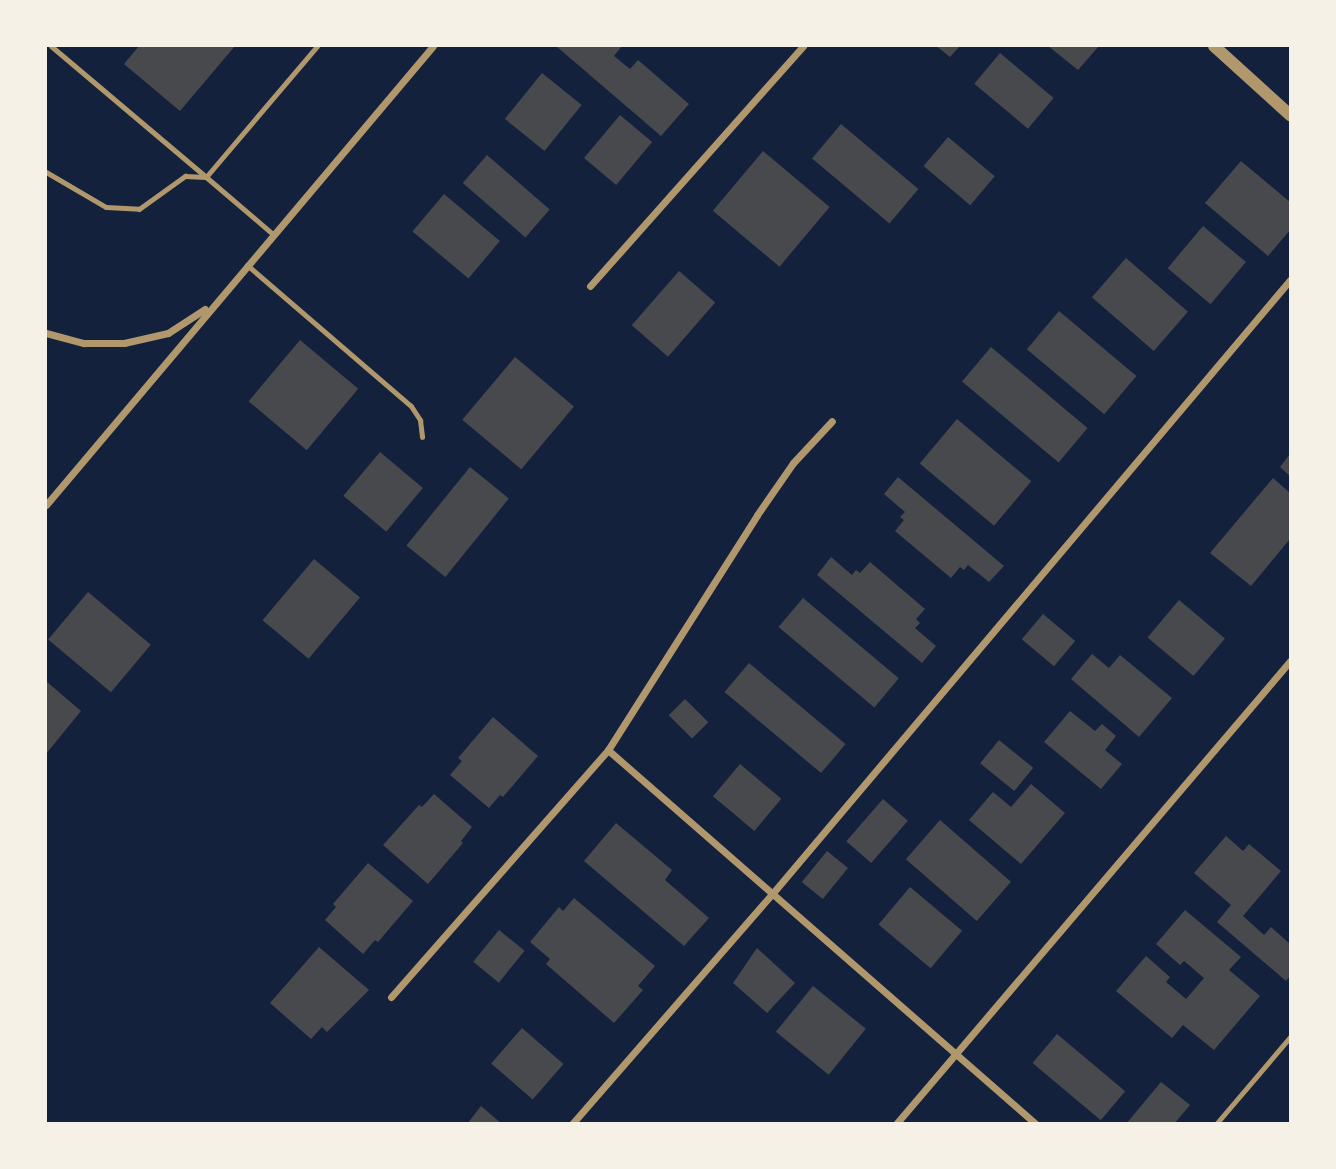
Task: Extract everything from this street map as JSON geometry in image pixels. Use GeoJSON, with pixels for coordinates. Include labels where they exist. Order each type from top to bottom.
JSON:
{"type":"FeatureCollection","features":[{"type":"Feature","properties":{"kind":"street"},"geometry":{"type":"LineString","coordinates":[[46,505],[433,46]]}},
{"type":"Feature","properties":{"kind":"street"},"geometry":{"type":"LineString","coordinates":[[590,285],[803,46]]}},
{"type":"Feature","properties":{"kind":"street"},"geometry":{"type":"LineString","coordinates":[[1214,46],[1290,115]]}},
{"type":"Feature","properties":{"kind":"street"},"geometry":{"type":"LineString","coordinates":[[572,1124],[772,894],[1290,280]]}},
{"type":"Feature","properties":{"kind":"street"},"geometry":{"type":"LineString","coordinates":[[46,333],[84,343],[147,339],[187,323],[223,292]]}},
{"type":"Feature","properties":{"kind":"street"},"geometry":{"type":"LineString","coordinates":[[391,997],[608,750],[757,515],[793,463],[832,421]]}},
{"type":"Feature","properties":{"kind":"street"},"geometry":{"type":"LineString","coordinates":[[896,1124],[1290,661]]}},
{"type":"Feature","properties":{"kind":"street"},"geometry":{"type":"LineString","coordinates":[[608,750],[957,1052],[1036,1124]]}},
{"type":"Feature","properties":{"kind":"lane"},"geometry":{"type":"LineString","coordinates":[[51,46],[274,235]]}},
{"type":"Feature","properties":{"kind":"lane"},"geometry":{"type":"LineString","coordinates":[[206,177],[317,46]]}},
{"type":"Feature","properties":{"kind":"lane"},"geometry":{"type":"LineString","coordinates":[[46,173],[106,207],[139,209],[185,176],[206,177]]}},
{"type":"Feature","properties":{"kind":"lane"},"geometry":{"type":"LineString","coordinates":[[247,265],[411,406],[420,420],[422,437]]}},
{"type":"Feature","properties":{"kind":"lane"},"geometry":{"type":"LineString","coordinates":[[1216,1124],[1290,1037]]}},
{"type":"Feature","properties":{"kind":"building"},"geometry":{"type":"Polygon","coordinates":[[[139,46],[235,46],[180,111],[124,64],[139,46]]]}},
{"type":"Feature","properties":{"kind":"building"},"geometry":{"type":"Polygon","coordinates":[[[556,46],[622,46],[614,56],[630,69],[638,60],[689,104],[661,136],[556,46]]]}},
{"type":"Feature","properties":{"kind":"building"},"geometry":{"type":"Polygon","coordinates":[[[936,46],[960,46],[950,57],[936,46]]]}},
{"type":"Feature","properties":{"kind":"building"},"geometry":{"type":"Polygon","coordinates":[[[1048,46],[1099,46],[1078,70],[1048,46]]]}},
{"type":"Feature","properties":{"kind":"building"},"geometry":{"type":"Polygon","coordinates":[[[1000,53],[1054,98],[1028,129],[974,84],[1000,53]]]}},
{"type":"Feature","properties":{"kind":"building"},"geometry":{"type":"Polygon","coordinates":[[[542,73],[582,105],[545,151],[505,119],[542,73]]]}},
{"type":"Feature","properties":{"kind":"building"},"geometry":{"type":"Polygon","coordinates":[[[620,115],[652,142],[616,185],[584,158],[620,115]]]}},
{"type":"Feature","properties":{"kind":"building"},"geometry":{"type":"Polygon","coordinates":[[[841,124],[918,189],[889,223],[812,158],[841,124]]]}},
{"type":"Feature","properties":{"kind":"building"},"geometry":{"type":"Polygon","coordinates":[[[948,137],[995,176],[970,205],[924,166],[948,137]]]}},
{"type":"Feature","properties":{"kind":"building"},"geometry":{"type":"Polygon","coordinates":[[[763,151],[830,207],[780,267],[713,211],[763,151]]]}},
{"type":"Feature","properties":{"kind":"building"},"geometry":{"type":"Polygon","coordinates":[[[487,155],[550,209],[525,237],[463,183],[487,155]]]}},
{"type":"Feature","properties":{"kind":"building"},"geometry":{"type":"Polygon","coordinates":[[[1241,161],[1290,202],[1290,230],[1268,256],[1205,203],[1241,161]]]}},
{"type":"Feature","properties":{"kind":"building"},"geometry":{"type":"Polygon","coordinates":[[[444,194],[500,241],[468,278],[413,232],[444,194]]]}},
{"type":"Feature","properties":{"kind":"building"},"geometry":{"type":"Polygon","coordinates":[[[1203,226],[1246,262],[1211,304],[1168,268],[1203,226]]]}},
{"type":"Feature","properties":{"kind":"building"},"geometry":{"type":"Polygon","coordinates":[[[1126,258],[1188,312],[1154,351],[1092,297],[1126,258]]]}},
{"type":"Feature","properties":{"kind":"building"},"geometry":{"type":"Polygon","coordinates":[[[679,271],[715,302],[668,357],[632,325],[679,271]]]}},
{"type":"Feature","properties":{"kind":"building"},"geometry":{"type":"Polygon","coordinates":[[[1059,311],[1136,376],[1104,414],[1027,349],[1059,311]]]}},
{"type":"Feature","properties":{"kind":"building"},"geometry":{"type":"Polygon","coordinates":[[[300,340],[358,389],[307,450],[249,401],[300,340]]]}},
{"type":"Feature","properties":{"kind":"building"},"geometry":{"type":"Polygon","coordinates":[[[991,347],[1088,428],[1059,462],[962,381],[991,347]]]}},
{"type":"Feature","properties":{"kind":"building"},"geometry":{"type":"Polygon","coordinates":[[[515,357],[574,406],[521,469],[462,420],[515,357]]]}},
{"type":"Feature","properties":{"kind":"building"},"geometry":{"type":"Polygon","coordinates":[[[957,419],[1031,481],[994,526],[920,463],[957,419]]]}},
{"type":"Feature","properties":{"kind":"building"},"geometry":{"type":"Polygon","coordinates":[[[380,452],[423,488],[386,532],[343,496],[380,452]]]}},
{"type":"Feature","properties":{"kind":"building"},"geometry":{"type":"Polygon","coordinates":[[[1290,454],[1290,476],[1280,467],[1290,454]]]}},
{"type":"Feature","properties":{"kind":"building"},"geometry":{"type":"Polygon","coordinates":[[[470,467],[509,498],[445,577],[406,545],[470,467]]]}},
{"type":"Feature","properties":{"kind":"building"},"geometry":{"type":"Polygon","coordinates":[[[898,477],[1004,566],[989,582],[968,565],[964,570],[960,567],[951,578],[895,531],[904,520],[900,517],[905,512],[884,494],[898,477]]]}},
{"type":"Feature","properties":{"kind":"building"},"geometry":{"type":"Polygon","coordinates":[[[1273,478],[1290,493],[1290,539],[1251,586],[1210,553],[1273,478]]]}},
{"type":"Feature","properties":{"kind":"building"},"geometry":{"type":"Polygon","coordinates":[[[831,557],[852,575],[856,570],[860,573],[870,562],[925,609],[916,619],[920,623],[915,628],[936,646],[922,663],[817,575],[831,557]]]}},
{"type":"Feature","properties":{"kind":"building"},"geometry":{"type":"Polygon","coordinates":[[[314,559],[360,598],[309,659],[263,620],[314,559]]]}},
{"type":"Feature","properties":{"kind":"building"},"geometry":{"type":"Polygon","coordinates":[[[88,592],[151,645],[111,692],[48,639],[88,592]]]}},
{"type":"Feature","properties":{"kind":"building"},"geometry":{"type":"Polygon","coordinates":[[[803,598],[899,678],[874,707],[779,627],[803,598]]]}},
{"type":"Feature","properties":{"kind":"building"},"geometry":{"type":"Polygon","coordinates":[[[1179,600],[1225,639],[1193,676],[1148,638],[1179,600]]]}},
{"type":"Feature","properties":{"kind":"building"},"geometry":{"type":"Polygon","coordinates":[[[1043,614],[1075,641],[1054,666],[1022,639],[1043,614]]]}},
{"type":"Feature","properties":{"kind":"building"},"geometry":{"type":"Polygon","coordinates":[[[1092,654],[1109,668],[1120,655],[1172,698],[1139,737],[1071,679],[1092,654]]]}},
{"type":"Feature","properties":{"kind":"building"},"geometry":{"type":"Polygon","coordinates":[[[749,663],[846,744],[821,773],[725,692],[749,663]]]}},
{"type":"Feature","properties":{"kind":"building"},"geometry":{"type":"Polygon","coordinates":[[[46,681],[81,711],[46,754],[46,681]]]}},
{"type":"Feature","properties":{"kind":"building"},"geometry":{"type":"Polygon","coordinates":[[[685,699],[708,722],[692,739],[669,715],[685,699]]]}},
{"type":"Feature","properties":{"kind":"building"},"geometry":{"type":"Polygon","coordinates":[[[1070,711],[1095,731],[1102,724],[1116,736],[1105,750],[1122,764],[1101,789],[1044,742],[1070,711]]]}},
{"type":"Feature","properties":{"kind":"building"},"geometry":{"type":"Polygon","coordinates":[[[493,717],[538,756],[503,797],[500,795],[489,808],[450,775],[462,761],[458,758],[493,717]]]}},
{"type":"Feature","properties":{"kind":"building"},"geometry":{"type":"Polygon","coordinates":[[[999,740],[1033,768],[1014,791],[980,763],[999,740]]]}},
{"type":"Feature","properties":{"kind":"building"},"geometry":{"type":"Polygon","coordinates":[[[740,764],[781,799],[754,831],[713,796],[740,764]]]}},
{"type":"Feature","properties":{"kind":"building"},"geometry":{"type":"Polygon","coordinates":[[[1031,784],[1065,813],[1021,864],[969,820],[993,792],[1011,807],[1031,784]]]}},
{"type":"Feature","properties":{"kind":"building"},"geometry":{"type":"Polygon","coordinates":[[[434,794],[472,827],[461,841],[463,843],[428,884],[383,845],[419,805],[422,807],[434,794]]]}},
{"type":"Feature","properties":{"kind":"building"},"geometry":{"type":"Polygon","coordinates":[[[883,799],[908,821],[871,863],[846,841],[883,799]]]}},
{"type":"Feature","properties":{"kind":"building"},"geometry":{"type":"Polygon","coordinates":[[[940,820],[1011,882],[977,921],[906,859],[940,820]]]}},
{"type":"Feature","properties":{"kind":"building"},"geometry":{"type":"Polygon","coordinates":[[[616,823],[672,870],[665,880],[709,918],[684,946],[584,861],[616,823]]]}},
{"type":"Feature","properties":{"kind":"building"},"geometry":{"type":"Polygon","coordinates":[[[1226,836],[1243,851],[1249,844],[1281,871],[1243,916],[1264,935],[1271,927],[1290,944],[1290,976],[1286,981],[1217,922],[1231,905],[1194,873],[1226,836]]]}},
{"type":"Feature","properties":{"kind":"building"},"geometry":{"type":"Polygon","coordinates":[[[827,851],[848,868],[823,899],[802,882],[827,851]]]}},
{"type":"Feature","properties":{"kind":"building"},"geometry":{"type":"Polygon","coordinates":[[[368,863],[413,901],[378,942],[375,940],[363,954],[325,920],[336,907],[333,904],[368,863]]]}},
{"type":"Feature","properties":{"kind":"building"},"geometry":{"type":"Polygon","coordinates":[[[910,887],[962,931],[931,968],[879,925],[910,887]]]}},
{"type":"Feature","properties":{"kind":"building"},"geometry":{"type":"Polygon","coordinates":[[[574,898],[655,966],[638,986],[643,990],[614,1023],[546,964],[550,959],[530,942],[559,907],[563,911],[574,898]]]}},
{"type":"Feature","properties":{"kind":"building"},"geometry":{"type":"Polygon","coordinates":[[[1185,910],[1241,957],[1229,970],[1260,996],[1214,1050],[1183,1025],[1172,1038],[1116,991],[1146,956],[1170,977],[1166,982],[1186,999],[1204,978],[1184,961],[1180,965],[1156,944],[1185,910]]]}},
{"type":"Feature","properties":{"kind":"building"},"geometry":{"type":"Polygon","coordinates":[[[499,930],[525,951],[499,983],[473,962],[499,930]]]}},
{"type":"Feature","properties":{"kind":"building"},"geometry":{"type":"Polygon","coordinates":[[[319,947],[369,990],[327,1032],[322,1027],[311,1039],[270,1003],[319,947]]]}},
{"type":"Feature","properties":{"kind":"building"},"geometry":{"type":"Polygon","coordinates":[[[757,948],[795,983],[767,1013],[733,983],[757,948]]]}},
{"type":"Feature","properties":{"kind":"building"},"geometry":{"type":"Polygon","coordinates":[[[813,986],[866,1029],[829,1075],[776,1032],[813,986]]]}},
{"type":"Feature","properties":{"kind":"building"},"geometry":{"type":"Polygon","coordinates":[[[522,1028],[564,1064],[533,1100],[491,1063],[522,1028]]]}},
{"type":"Feature","properties":{"kind":"building"},"geometry":{"type":"Polygon","coordinates":[[[1057,1034],[1125,1091],[1101,1120],[1033,1063],[1057,1034]]]}},
{"type":"Feature","properties":{"kind":"building"},"geometry":{"type":"Polygon","coordinates":[[[1161,1082],[1190,1105],[1174,1124],[1126,1124],[1161,1082]]]}},
{"type":"Feature","properties":{"kind":"building"},"geometry":{"type":"Polygon","coordinates":[[[481,1106],[502,1124],[467,1124],[481,1106]]]}}]}
